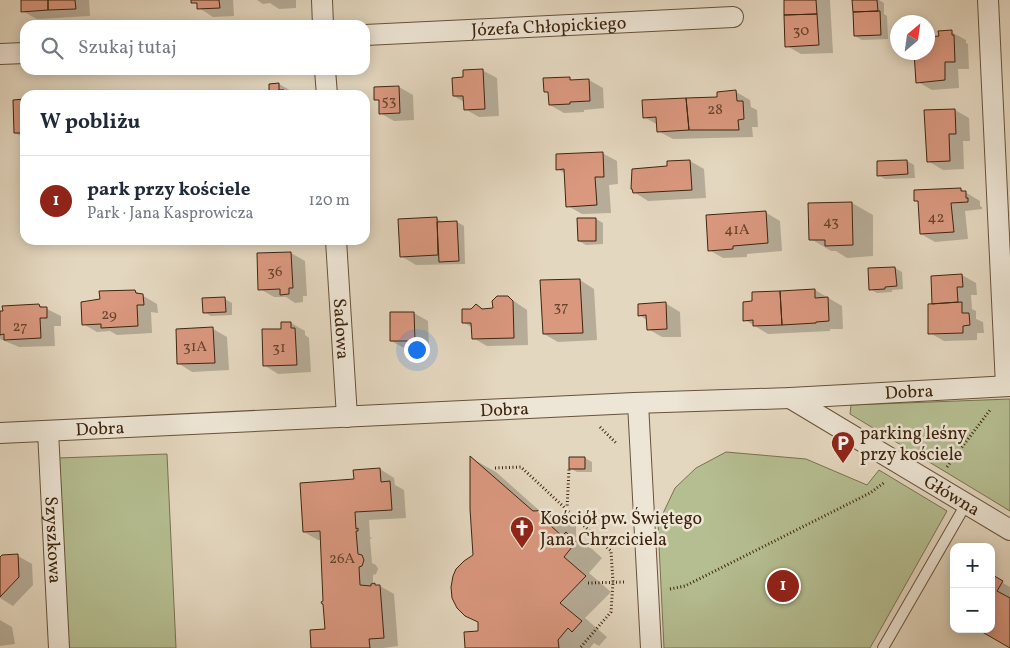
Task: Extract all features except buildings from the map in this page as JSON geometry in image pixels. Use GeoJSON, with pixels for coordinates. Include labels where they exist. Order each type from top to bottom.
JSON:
{"type":"FeatureCollection","features":[{"type":"Feature","properties":{"kind":"street"},"geometry":{"type":"LineString","coordinates":[[322,0],[323,20]]}},
{"type":"Feature","properties":{"kind":"street"},"geometry":{"type":"LineString","coordinates":[[988,0],[1008,386]]}},
{"type":"Feature","properties":{"kind":"street","name":"Józefa Chłopickiego"},"geometry":{"type":"LineString","coordinates":[[370,35],[733,18]]}},
{"type":"Feature","properties":{"kind":"street"},"geometry":{"type":"LineString","coordinates":[[0,54],[20,53]]}},
{"type":"Feature","properties":{"kind":"street"},"geometry":{"type":"LineString","coordinates":[[325,75],[327,90]]}},
{"type":"Feature","properties":{"kind":"street","name":"Sadowa"},"geometry":{"type":"LineString","coordinates":[[336,245],[347,418]]}},
{"type":"Feature","properties":{"kind":"street","name":"Dobra"},"geometry":{"type":"LineString","coordinates":[[0,433],[638,403],[790,398],[1008,386]]}},
{"type":"Feature","properties":{"kind":"street","name":"Główna"},"geometry":{"type":"LineString","coordinates":[[790,398],[933,486],[1010,530]]}},
{"type":"Feature","properties":{"kind":"street"},"geometry":{"type":"LineString","coordinates":[[638,403],[651,648]]}},
{"type":"Feature","properties":{"kind":"street","name":"Szyszkowa"},"geometry":{"type":"LineString","coordinates":[[48,431],[59,648]]}},
{"type":"Feature","properties":{"kind":"lane"},"geometry":{"type":"LineString","coordinates":[[883,648],[966,504]]}},
{"type":"Feature","properties":{"kind":"path"},"geometry":{"type":"LineString","coordinates":[[933,486],[1008,386]]}},
{"type":"Feature","properties":{"kind":"path"},"geometry":{"type":"LineString","coordinates":[[496,468],[521,467],[611,551],[613,582],[611,612],[580,648]]}},
{"type":"Feature","properties":{"kind":"path"},"geometry":{"type":"LineString","coordinates":[[648,593],[685,586],[870,493],[904,468]]}},
{"type":"Feature","properties":{"kind":"path"},"geometry":{"type":"LineString","coordinates":[[567,510],[569,469]]}},
{"type":"Feature","properties":{"kind":"path"},"geometry":{"type":"LineString","coordinates":[[588,583],[628,582]]}},
{"type":"Feature","properties":{"kind":"green space"},"geometry":{"type":"Polygon","coordinates":[[[1010,399],[1010,511],[850,414],[851,405],[1010,399]]]}},
{"type":"Feature","properties":{"kind":"green space"},"geometry":{"type":"Polygon","coordinates":[[[726,452],[806,459],[867,485],[879,470],[947,511],[870,648],[664,648],[658,524],[675,488],[696,468],[726,452]]]}},
{"type":"Feature","properties":{"kind":"green space"},"geometry":{"type":"Polygon","coordinates":[[[167,454],[176,648],[69,648],[58,458],[167,454]]]}},
{"type":"Feature","properties":{"kind":"place","name":"parking leśny przy kościele"},"geometry":{"type":"Point","coordinates":[843,464]}},
{"type":"Feature","properties":{"kind":"place","name":"Kościół pw. Świętego Jana Chrzciciela"},"geometry":{"type":"Point","coordinates":[522,549]}},
{"type":"Feature","properties":{"kind":"place","name":"park przy kościele"},"geometry":{"type":"Point","coordinates":[783,586]}}]}
